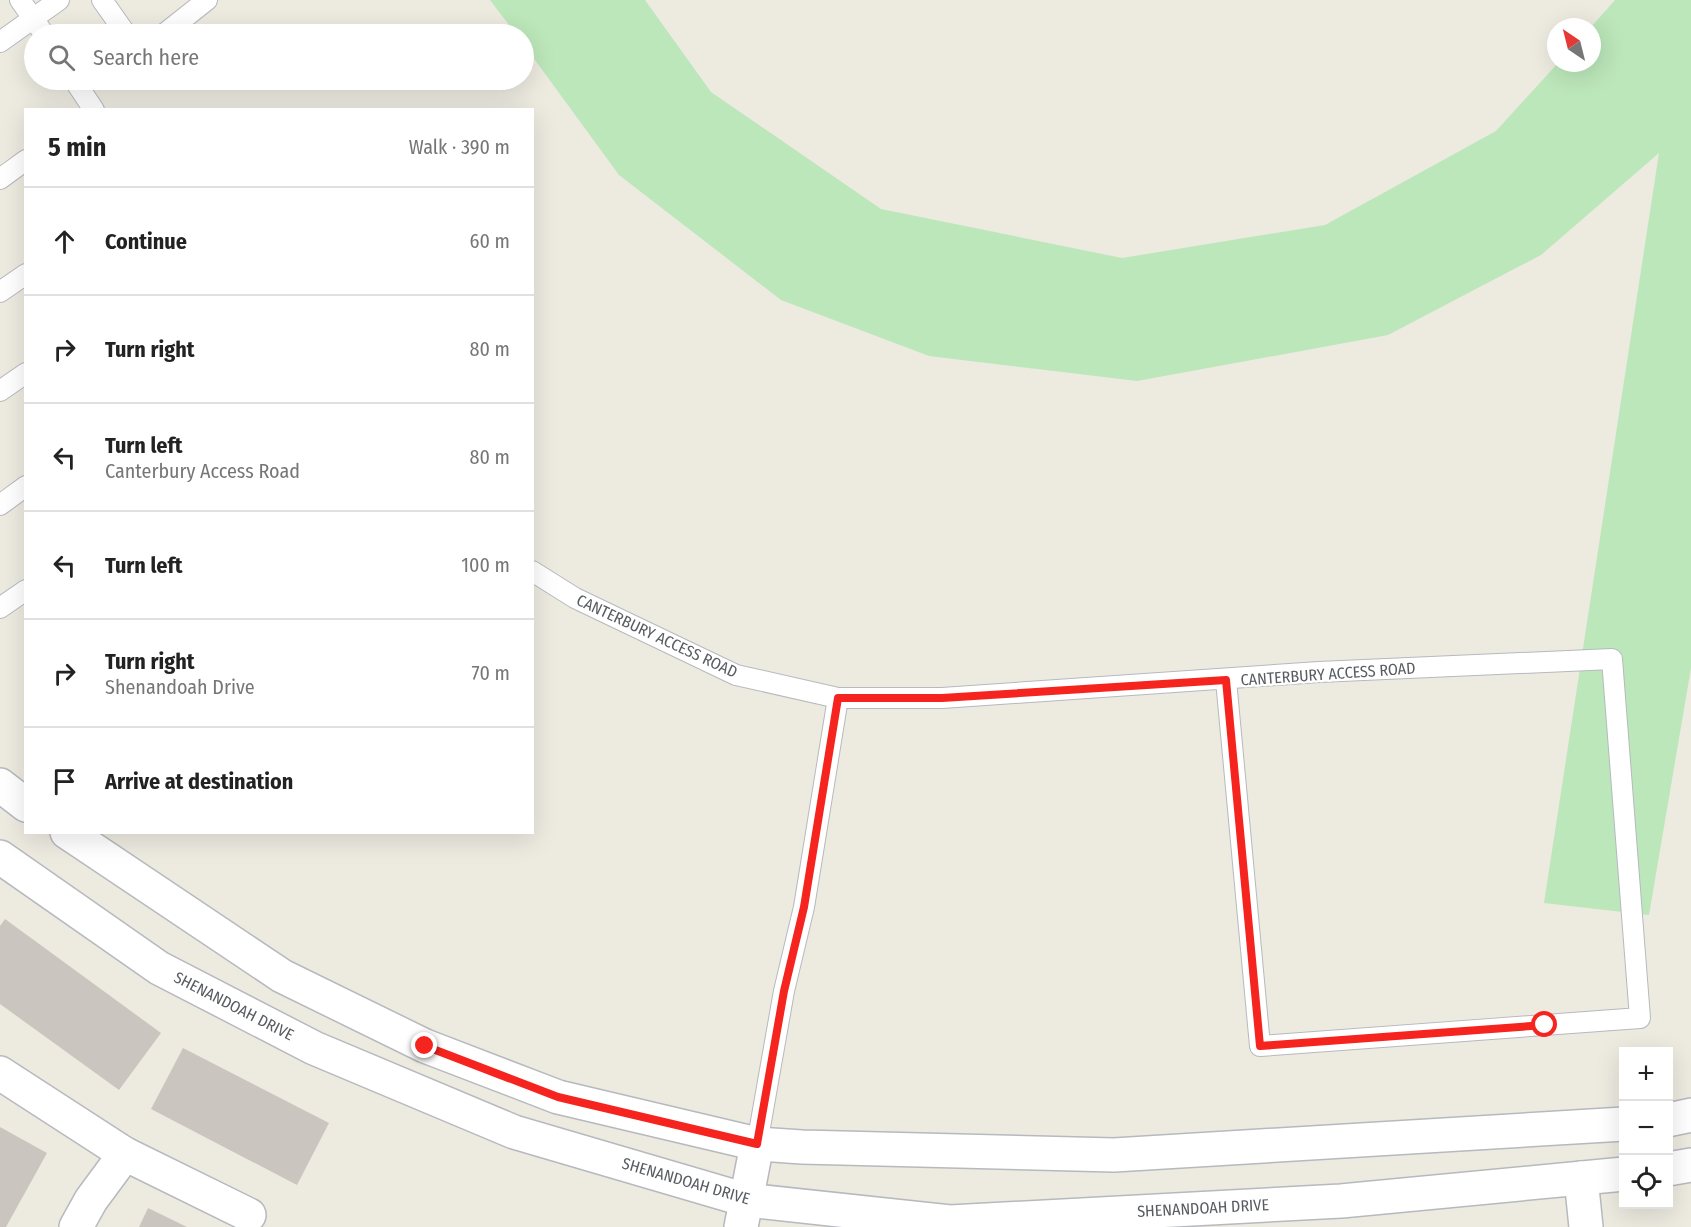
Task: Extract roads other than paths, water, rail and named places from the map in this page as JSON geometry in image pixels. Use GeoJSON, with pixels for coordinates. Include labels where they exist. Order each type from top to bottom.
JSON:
{"type":"FeatureCollection","features":[{"type":"Feature","properties":{"kind":"street"},"geometry":{"type":"LineString","coordinates":[[0,785],[24,803]]}},
{"type":"Feature","properties":{"kind":"street"},"geometry":{"type":"LineString","coordinates":[[70,834],[282,976],[425,1046],[558,1097],[757,1144],[802,1148],[1114,1155],[1619,1124]]}},
{"type":"Feature","properties":{"kind":"street","name":"SHENANDOAH DRIVE"},"geometry":{"type":"LineString","coordinates":[[0,857],[159,968],[314,1048],[514,1131],[743,1214],[950,1222],[1341,1201],[1619,1174]]}},
{"type":"Feature","properties":{"kind":"street"},"geometry":{"type":"LineString","coordinates":[[0,1073],[124,1154],[249,1215]]}},
{"type":"Feature","properties":{"kind":"street"},"geometry":{"type":"LineString","coordinates":[[1673,1119],[1691,1115]]}},
{"type":"Feature","properties":{"kind":"street"},"geometry":{"type":"LineString","coordinates":[[743,1214],[757,1144]]}},
{"type":"Feature","properties":{"kind":"street"},"geometry":{"type":"LineString","coordinates":[[76,1227],[91,1200],[124,1154]]}},
{"type":"Feature","properties":{"kind":"street"},"geometry":{"type":"LineString","coordinates":[[1673,1168],[1691,1165]]}},
{"type":"Feature","properties":{"kind":"street"},"geometry":{"type":"LineString","coordinates":[[1581,1178],[1586,1227]]}},
{"type":"Feature","properties":{"kind":"lane"},"geometry":{"type":"LineString","coordinates":[[20,0],[37,24]]}},
{"type":"Feature","properties":{"kind":"lane"},"geometry":{"type":"LineString","coordinates":[[40,24],[59,0]]}},
{"type":"Feature","properties":{"kind":"lane"},"geometry":{"type":"LineString","coordinates":[[102,0],[119,24]]}},
{"type":"Feature","properties":{"kind":"lane"},"geometry":{"type":"LineString","coordinates":[[177,24],[207,0]]}},
{"type":"Feature","properties":{"kind":"lane"},"geometry":{"type":"LineString","coordinates":[[0,42],[24,32]]}},
{"type":"Feature","properties":{"kind":"lane"},"geometry":{"type":"LineString","coordinates":[[81,90],[93,108]]}},
{"type":"Feature","properties":{"kind":"lane"},"geometry":{"type":"LineString","coordinates":[[0,179],[24,161]]}},
{"type":"Feature","properties":{"kind":"lane"},"geometry":{"type":"LineString","coordinates":[[0,292],[24,275]]}},
{"type":"Feature","properties":{"kind":"lane"},"geometry":{"type":"LineString","coordinates":[[0,391],[24,374]]}},
{"type":"Feature","properties":{"kind":"lane"},"geometry":{"type":"LineString","coordinates":[[0,505],[24,487]]}},
{"type":"Feature","properties":{"kind":"lane","name":"CANTERBURY ACCESS ROAD"},"geometry":{"type":"LineString","coordinates":[[534,572],[575,598],[736,675],[838,698],[942,698],[1319,672],[1612,660],[1640,1018],[1260,1046],[1226,680]]}},
{"type":"Feature","properties":{"kind":"lane"},"geometry":{"type":"LineString","coordinates":[[0,608],[24,591]]}},
{"type":"Feature","properties":{"kind":"lane"},"geometry":{"type":"LineString","coordinates":[[757,1144],[784,991],[804,907],[838,698]]}}]}
